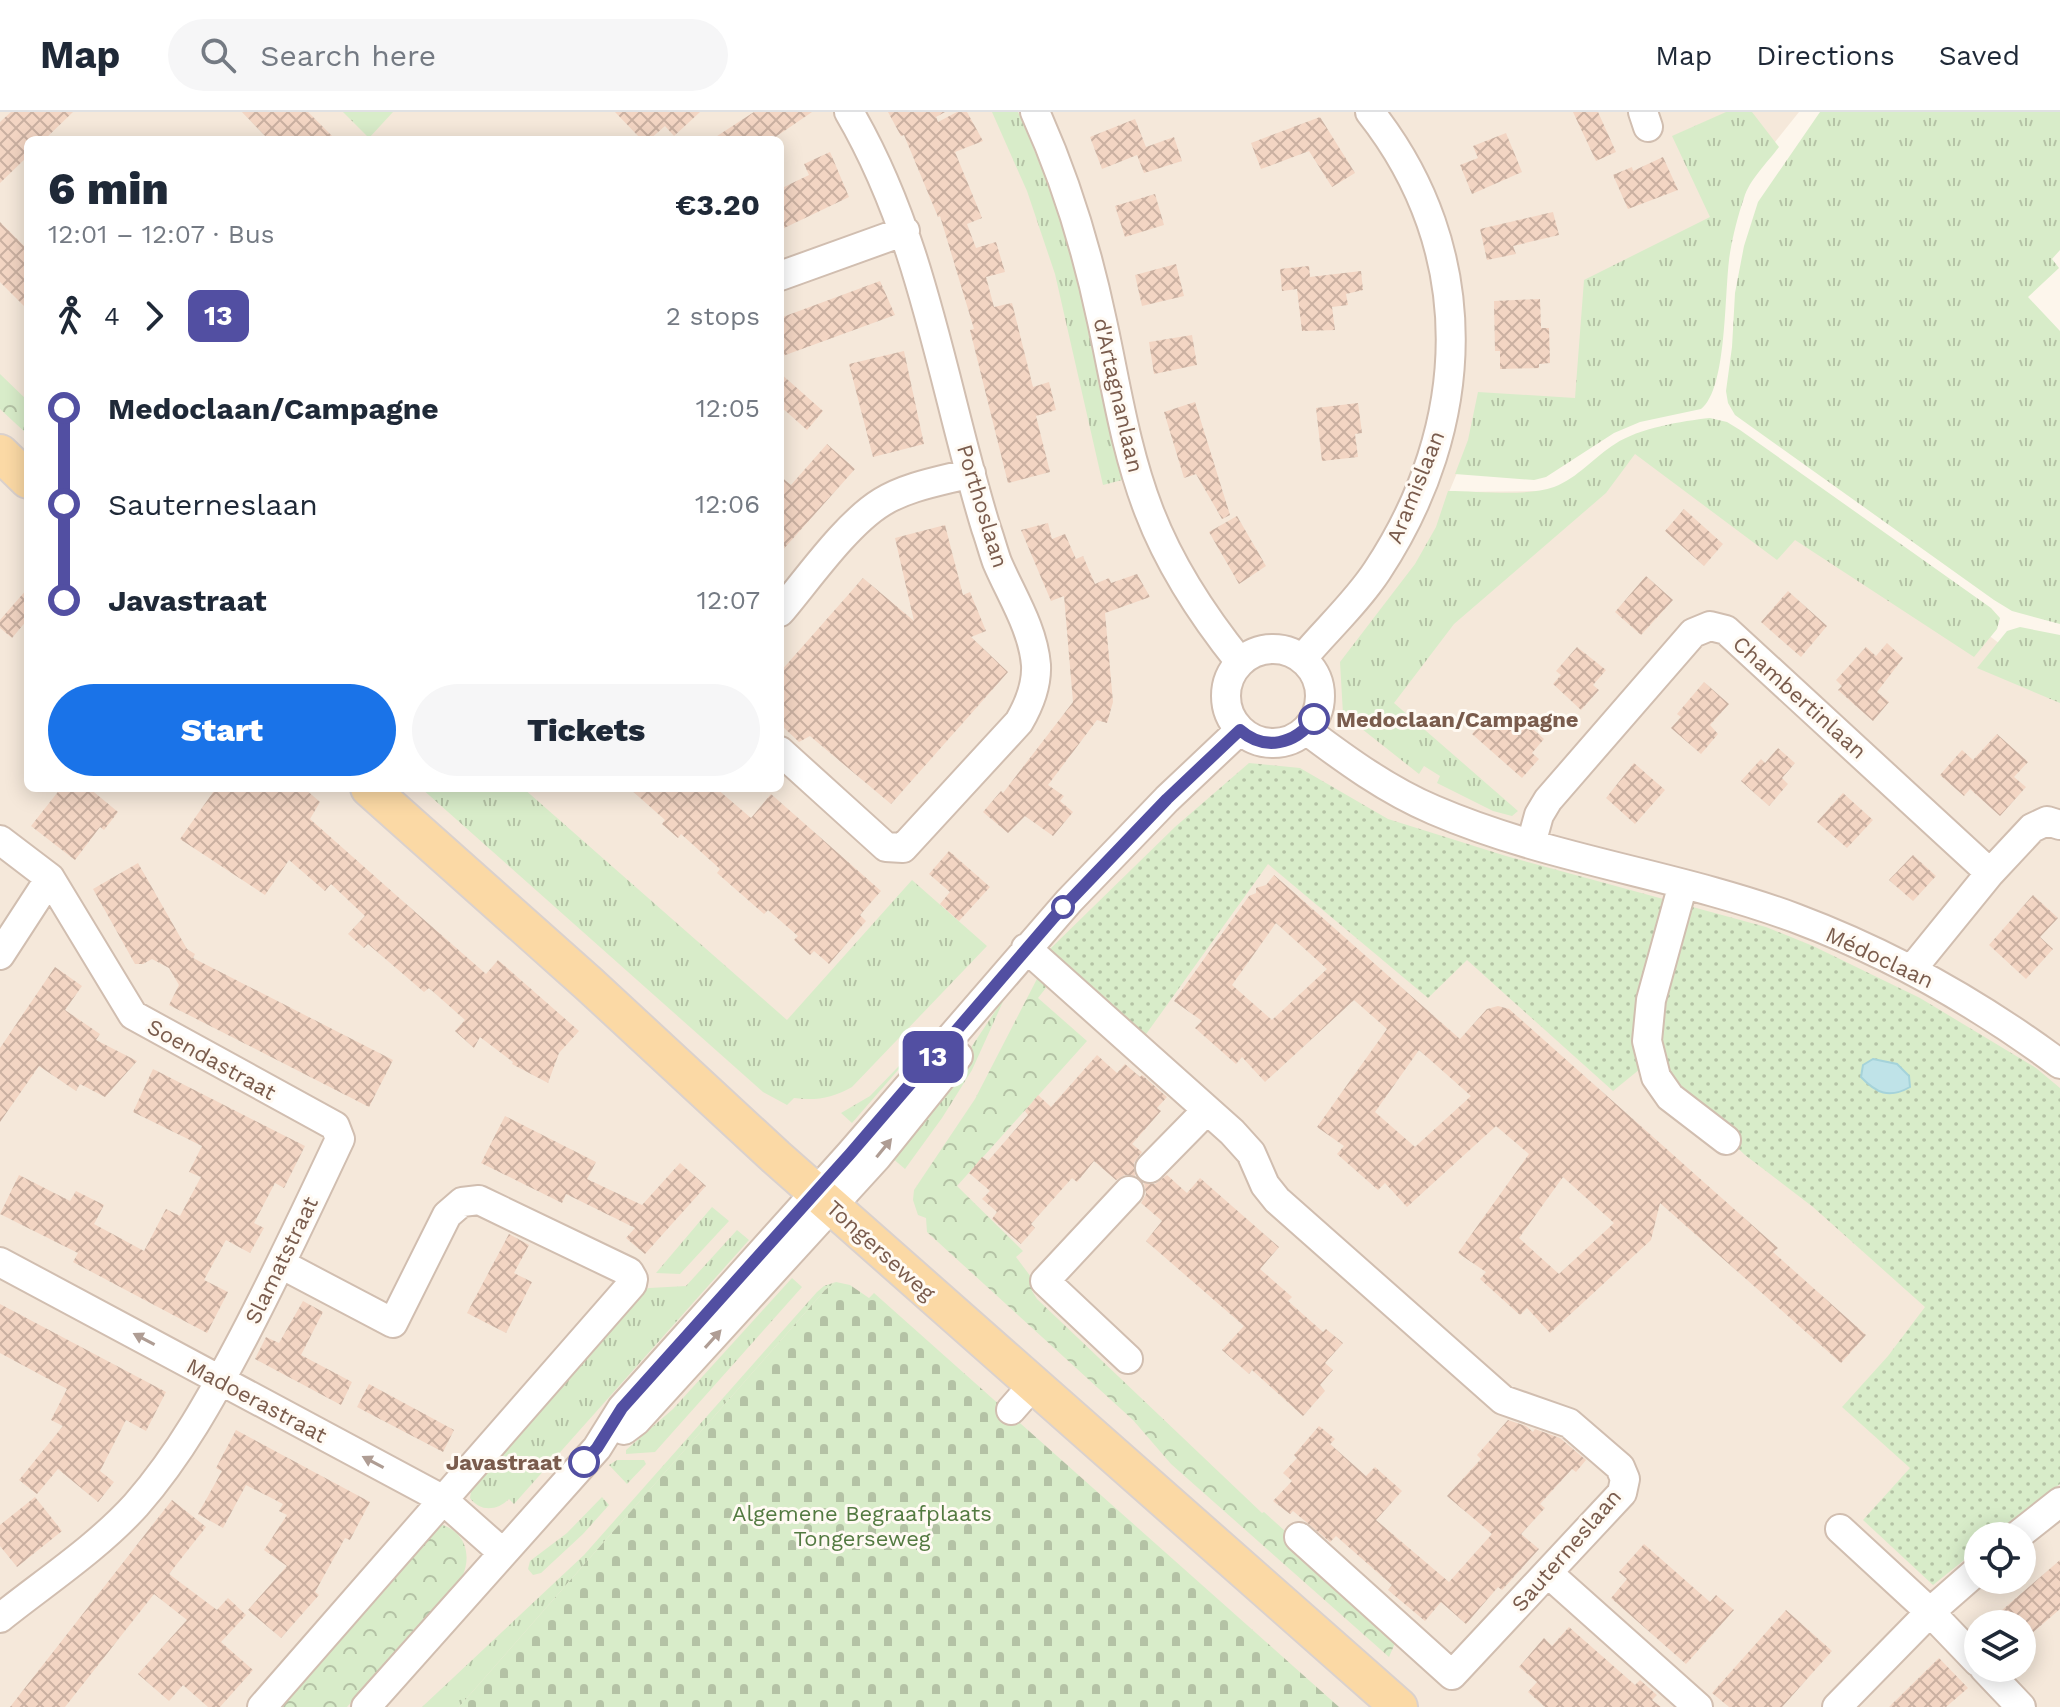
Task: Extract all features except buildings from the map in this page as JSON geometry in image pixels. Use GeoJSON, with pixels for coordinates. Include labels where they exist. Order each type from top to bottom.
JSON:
{"type":"FeatureCollection","features":[{"type":"Feature","properties":{"kind":"main road"},"geometry":{"type":"LineString","coordinates":[[0,453],[24,476]]}},
{"type":"Feature","properties":{"kind":"main road"},"geometry":{"type":"LineString","coordinates":[[0,477],[24,499]]}},
{"type":"Feature","properties":{"kind":"main road","name":"Tongerseweg"},"geometry":{"type":"LineString","coordinates":[[373,792],[823,1199],[1022,1397],[1284,1622],[1399,1707]]}},
{"type":"Feature","properties":{"kind":"street","name":"Porthoslaan"},"geometry":{"type":"LineString","coordinates":[[784,755],[886,847],[898,849],[910,843],[1019,722],[1029,705],[1034,685],[1036,665],[1032,645],[1024,619],[996,560],[921,280],[885,183],[849,112]]}},
{"type":"Feature","properties":{"kind":"street","name":"d'Artagnanlaan"},"geometry":{"type":"LineString","coordinates":[[1035,112],[1078,229],[1102,322],[1125,434],[1149,511],[1184,583],[1240,662]]}},
{"type":"Feature","properties":{"kind":"street","name":"Aramislaan"},"geometry":{"type":"LineString","coordinates":[[1302,659],[1375,574],[1393,544],[1424,477],[1448,390],[1452,351],[1450,298],[1439,242],[1416,184],[1370,112]]}},
{"type":"Feature","properties":{"kind":"street"},"geometry":{"type":"LineString","coordinates":[[784,275],[905,231]]}},
{"type":"Feature","properties":{"kind":"street"},"geometry":{"type":"LineString","coordinates":[[784,607],[834,548],[879,503],[912,488],[971,473]]}},
{"type":"Feature","properties":{"kind":"street","name":"Chambertinlaan"},"geometry":{"type":"LineString","coordinates":[[1531,844],[1539,815],[1548,800],[1693,633],[1710,626],[1726,630],[1990,873]]}},
{"type":"Feature","properties":{"kind":"street"},"geometry":{"type":"LineString","coordinates":[[1270,649],[1281,649],[1302,659],[1311,669],[1320,694],[1319,707],[1306,730],[1291,740],[1273,744],[1255,740],[1240,730],[1227,709],[1225,696],[1232,672],[1240,662],[1249,655],[1270,649]]}},
{"type":"Feature","properties":{"kind":"street"},"geometry":{"type":"LineString","coordinates":[[366,1707],[597,1448],[636,1421],[823,1199],[877,1157],[961,1052],[968,1042],[983,1001],[1026,948],[1167,799],[1240,730]]}},
{"type":"Feature","properties":{"kind":"street","name":"Médoclaan"},"geometry":{"type":"LineString","coordinates":[[1306,730],[1345,759],[1407,797],[1468,824],[1795,918],[1912,969],[2000,1022],[2060,1064]]}},
{"type":"Feature","properties":{"kind":"street"},"geometry":{"type":"LineString","coordinates":[[1912,969],[1990,873],[2032,828],[2047,821],[2060,825]]}},
{"type":"Feature","properties":{"kind":"street"},"geometry":{"type":"LineString","coordinates":[[0,840],[50,878],[0,955]]}},
{"type":"Feature","properties":{"kind":"street","name":"Soendastraat"},"geometry":{"type":"LineString","coordinates":[[50,878],[133,1015],[335,1126],[340,1139]]}},
{"type":"Feature","properties":{"kind":"street"},"geometry":{"type":"LineString","coordinates":[[1683,884],[1651,1000],[1647,1041],[1656,1077],[1670,1097],[1726,1140]]}},
{"type":"Feature","properties":{"kind":"street","name":"Sauterneslaan"},"geometry":{"type":"LineString","coordinates":[[1026,948],[1245,1145],[1265,1185],[1277,1200],[1503,1400],[1569,1423],[1620,1467],[1625,1479],[1622,1493],[1452,1675],[1299,1537]]}},
{"type":"Feature","properties":{"kind":"street"},"geometry":{"type":"LineString","coordinates":[[1150,1168],[1206,1111]]}},
{"type":"Feature","properties":{"kind":"street","name":"Slamatstraat"},"geometry":{"type":"LineString","coordinates":[[0,1618],[134,1507],[179,1448],[220,1380],[281,1264],[340,1139]]}},
{"type":"Feature","properties":{"kind":"street"},"geometry":{"type":"LineString","coordinates":[[1128,1359],[1045,1281],[1129,1191]]}},
{"type":"Feature","properties":{"kind":"street"},"geometry":{"type":"LineString","coordinates":[[262,1707],[619,1299],[633,1279],[629,1272],[479,1200],[462,1202],[447,1215],[393,1323],[281,1264]]}},
{"type":"Feature","properties":{"kind":"street","name":"Madoerastraat"},"geometry":{"type":"LineString","coordinates":[[0,1262],[442,1499],[503,1553]]}},
{"type":"Feature","properties":{"kind":"street"},"geometry":{"type":"LineString","coordinates":[[2035,1522],[2060,1502]]}},
{"type":"Feature","properties":{"kind":"street"},"geometry":{"type":"LineString","coordinates":[[1840,1529],[1964,1647]]}},
{"type":"Feature","properties":{"kind":"street"},"geometry":{"type":"LineString","coordinates":[[1549,1574],[1698,1707]]}},
{"type":"Feature","properties":{"kind":"street"},"geometry":{"type":"LineString","coordinates":[[1837,1707],[1930,1612],[1964,1582]]}},
{"type":"Feature","properties":{"kind":"street"},"geometry":{"type":"LineString","coordinates":[[1997,1682],[2021,1707]]}},
{"type":"Feature","properties":{"kind":"shaded area"},"geometry":{"type":"Polygon","coordinates":[[[0,112],[1799,112],[1752,171],[1736,203],[1710,383],[1457,473],[1449,492],[1551,491],[1614,450],[1717,429],[2008,650],[2060,685],[2060,1707],[0,1707],[0,112]]]}},
{"type":"Feature","properties":{"kind":"green space"},"geometry":{"type":"Polygon","coordinates":[[[343,112],[393,112],[371,136],[367,136],[343,112]]]}},
{"type":"Feature","properties":{"kind":"green space"},"geometry":{"type":"Polygon","coordinates":[[[992,112],[1018,112],[1057,209],[1083,294],[1122,480],[1103,485],[1055,274],[1027,191],[992,112]]]}},
{"type":"Feature","properties":{"kind":"green space"},"geometry":{"type":"Polygon","coordinates":[[[1726,112],[1752,112],[1779,147],[1750,185],[1738,218],[1730,253],[1720,360],[1710,398],[1701,409],[1640,422],[1614,433],[1546,477],[1534,480],[1455,474],[1468,440],[1478,392],[1575,398],[1584,280],[1710,217],[1672,136],[1726,112]]]}},
{"type":"Feature","properties":{"kind":"green space"},"geometry":{"type":"Polygon","coordinates":[[[1820,112],[2060,112],[2060,250],[2052,259],[2059,268],[2028,297],[2060,331],[2060,624],[2012,611],[1994,600],[1735,415],[1728,403],[1726,391],[1735,293],[1744,246],[1758,202],[1820,112]]]}},
{"type":"Feature","properties":{"kind":"green space"},"geometry":{"type":"Polygon","coordinates":[[[0,374],[24,397],[24,431],[0,409],[0,374]]]}},
{"type":"Feature","properties":{"kind":"green space"},"geometry":{"type":"Polygon","coordinates":[[[1710,418],[1727,422],[1740,430],[1991,608],[2000,618],[1997,629],[1974,657],[1795,540],[1777,560],[1635,454],[1606,493],[1454,624],[1394,703],[1518,811],[1512,816],[1493,811],[1437,783],[1440,776],[1424,766],[1419,774],[1343,714],[1340,662],[1415,564],[1436,527],[1448,491],[1516,493],[1554,487],[1625,438],[1661,426],[1710,418]]]}},
{"type":"Feature","properties":{"kind":"green space"},"geometry":{"type":"Polygon","coordinates":[[[2020,627],[2060,635],[2060,703],[1977,668],[2007,631],[2020,627]]]}},
{"type":"Feature","properties":{"kind":"green space"},"geometry":{"type":"Polygon","coordinates":[[[1249,763],[1300,768],[1388,819],[1506,856],[1766,927],[1813,946],[1920,998],[2036,1068],[2060,1088],[2060,1484],[2012,1522],[1964,1522],[1964,1560],[1933,1585],[1863,1520],[1910,1468],[1842,1407],[1888,1356],[1925,1307],[1813,1207],[1745,1155],[1678,1091],[1656,1056],[1613,1091],[1467,960],[1428,998],[1268,864],[1144,1037],[1050,949],[1175,827],[1249,763]]]}},
{"type":"Feature","properties":{"kind":"green space"},"geometry":{"type":"Polygon","coordinates":[[[426,792],[528,792],[787,1020],[912,880],[987,946],[852,1087],[824,1098],[794,1098],[787,1105],[763,1092],[426,792]]]}},
{"type":"Feature","properties":{"kind":"green space"},"geometry":{"type":"Polygon","coordinates":[[[1039,975],[1049,984],[1038,998],[1087,1041],[957,1186],[1023,1251],[1016,1257],[1034,1281],[1032,1291],[1037,1299],[1262,1513],[1399,1634],[1389,1657],[1171,1464],[1133,1420],[927,1232],[926,1218],[918,1215],[913,1200],[914,1190],[975,1099],[1039,975]]]}},
{"type":"Feature","properties":{"kind":"green space"},"geometry":{"type":"Polygon","coordinates":[[[1006,995],[972,1070],[905,1169],[891,1157],[960,1064],[1006,995]]]}},
{"type":"Feature","properties":{"kind":"green space"},"geometry":{"type":"Polygon","coordinates":[[[925,1039],[852,1123],[841,1113],[870,1096],[925,1039]]]}},
{"type":"Feature","properties":{"kind":"green space"},"geometry":{"type":"Polygon","coordinates":[[[712,1207],[729,1221],[680,1274],[656,1273],[712,1207]]]}},
{"type":"Feature","properties":{"kind":"green space"},"geometry":{"type":"Polygon","coordinates":[[[737,1230],[749,1240],[514,1504],[509,1499],[489,1508],[474,1503],[466,1487],[639,1291],[686,1286],[737,1230]]]}},
{"type":"Feature","properties":{"kind":"green space"},"geometry":{"type":"Polygon","coordinates":[[[792,1278],[802,1287],[655,1452],[626,1454],[626,1450],[673,1409],[792,1278]]]}},
{"type":"Feature","properties":{"kind":"green space"},"geometry":{"type":"Polygon","coordinates":[[[836,1282],[825,1290],[459,1707],[422,1707],[584,1555],[817,1292],[836,1282]]]}},
{"type":"Feature","properties":{"kind":"green space","name":"Algemene Begraafplaats Tongerseweg"},"geometry":{"type":"Polygon","coordinates":[[[836,1282],[850,1285],[869,1298],[874,1293],[1339,1707],[459,1707],[825,1290],[836,1282]]]}},
{"type":"Feature","properties":{"kind":"green space"},"geometry":{"type":"Polygon","coordinates":[[[617,1460],[644,1460],[646,1464],[627,1484],[609,1465],[617,1460]]]}},
{"type":"Feature","properties":{"kind":"green space"},"geometry":{"type":"Polygon","coordinates":[[[602,1497],[609,1505],[541,1573],[533,1575],[528,1569],[530,1561],[567,1533],[602,1497]]]}},
{"type":"Feature","properties":{"kind":"green space"},"geometry":{"type":"Polygon","coordinates":[[[438,1524],[454,1531],[464,1544],[467,1560],[462,1577],[347,1707],[275,1707],[438,1524]]]}},
{"type":"Feature","properties":{"kind":"water"},"geometry":{"type":"Polygon","coordinates":[[[1873,1059],[1897,1064],[1909,1076],[1910,1087],[1889,1093],[1872,1087],[1861,1077],[1863,1065],[1873,1059]]]}},
{"type":"Feature","properties":{"kind":"bus line","name":"13"},"geometry":{"type":"LineString","coordinates":[[584,1462],[597,1448],[622,1408],[850,1154],[1026,948],[1167,799],[1240,730],[1264,743],[1282,743],[1299,736],[1314,719]]}},
{"type":"Feature","properties":{"kind":"place","name":"Medoclaan/Campagne"},"geometry":{"type":"Point","coordinates":[1314,719]}},
{"type":"Feature","properties":{"kind":"place","name":"Javastraat"},"geometry":{"type":"Point","coordinates":[584,1462]}}]}
